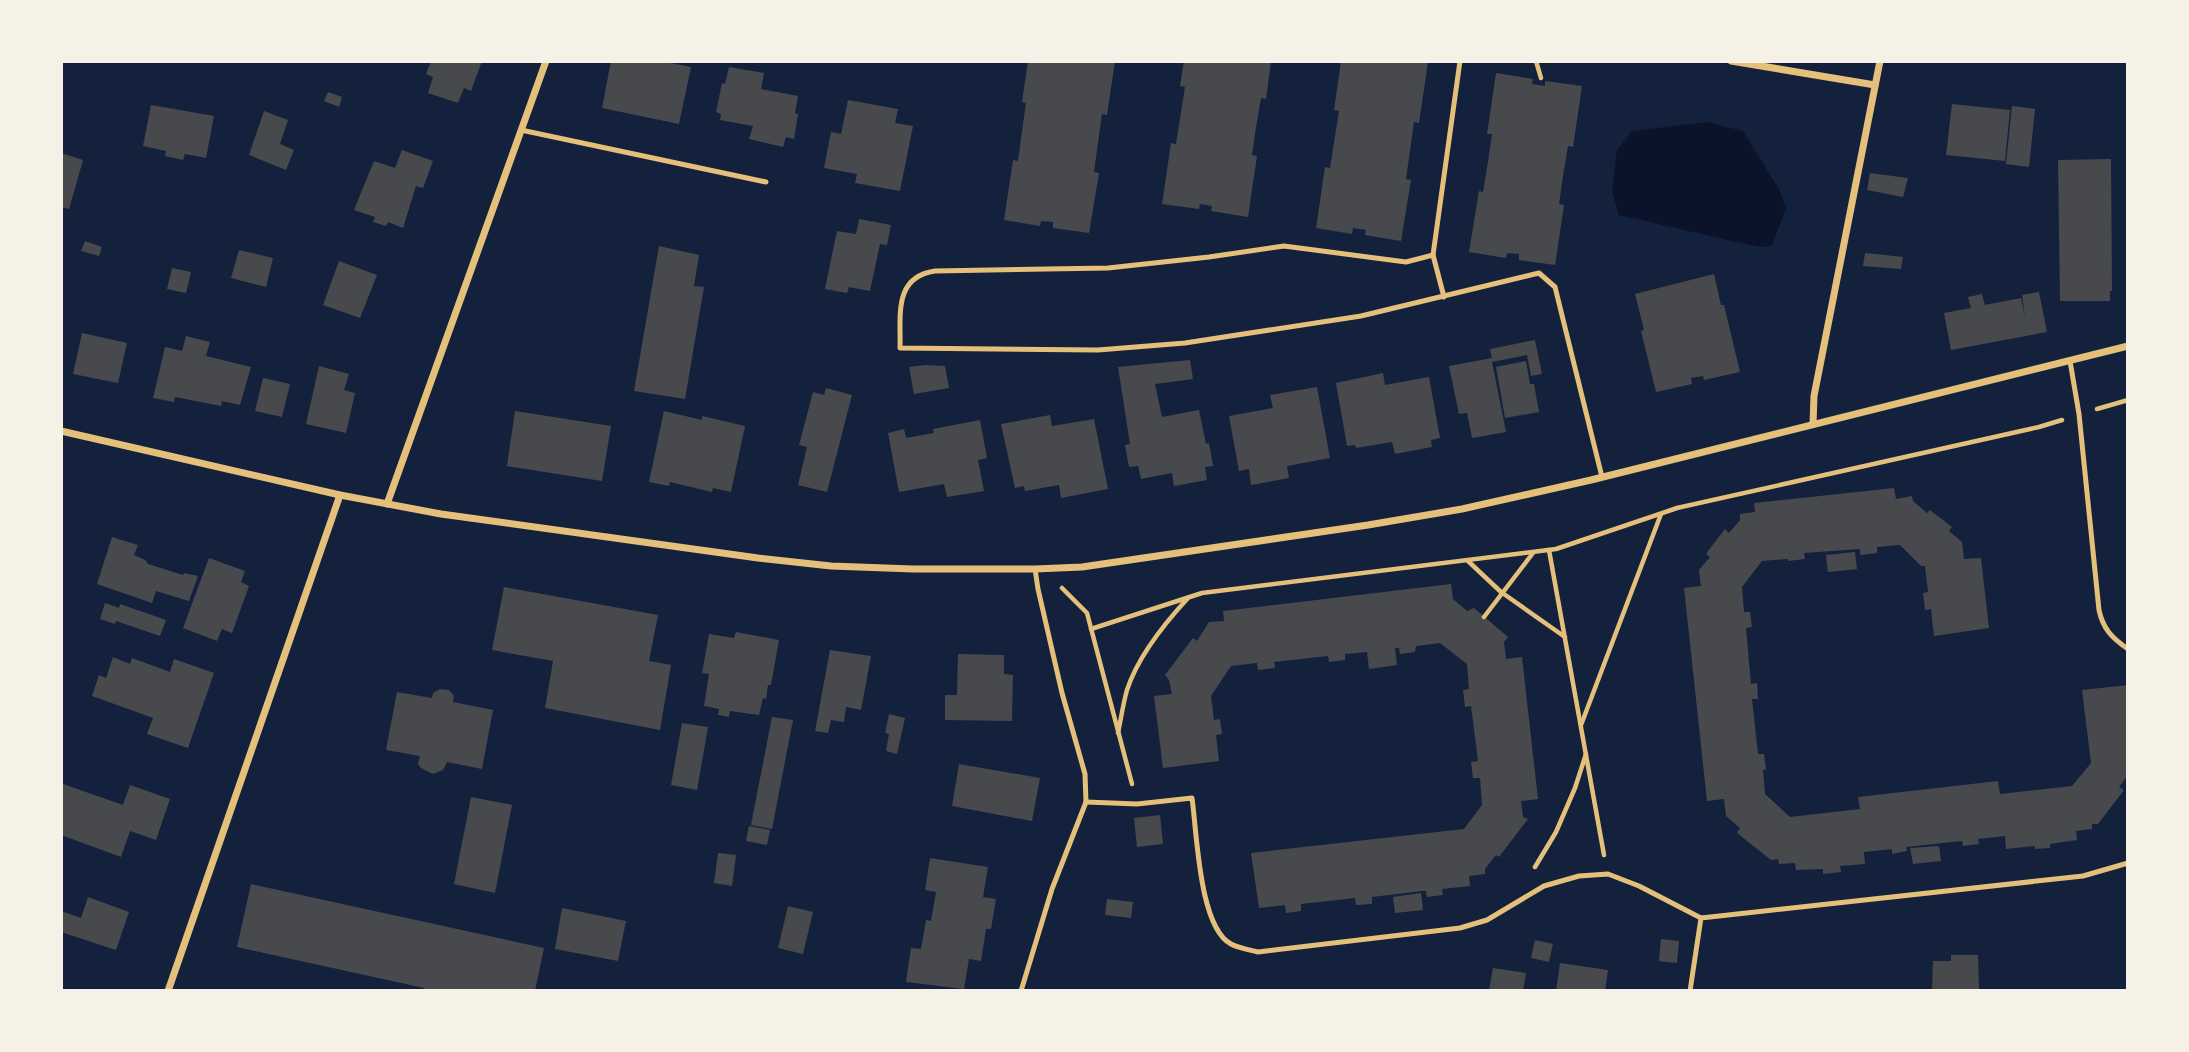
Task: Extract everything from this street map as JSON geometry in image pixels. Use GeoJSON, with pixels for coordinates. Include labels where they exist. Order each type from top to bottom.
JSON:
{"type":"FeatureCollection","features":[{"type":"Feature","properties":{"kind":"street"},"geometry":{"type":"LineString","coordinates":[[387,503],[546,61]]}},
{"type":"Feature","properties":{"kind":"street"},"geometry":{"type":"LineString","coordinates":[[1731,61],[1875,85]]}},
{"type":"Feature","properties":{"kind":"street"},"geometry":{"type":"LineString","coordinates":[[1813,424],[1814,396],[1881,61]]}},
{"type":"Feature","properties":{"kind":"street"},"geometry":{"type":"LineString","coordinates":[[61,431],[340,495],[441,514],[831,566],[1035,569],[1082,567],[1368,526],[1462,509],[1602,477],[2128,346]]}},
{"type":"Feature","properties":{"kind":"street"},"geometry":{"type":"LineString","coordinates":[[168,991],[340,495]]}},
{"type":"Feature","properties":{"kind":"lane"},"geometry":{"type":"LineString","coordinates":[[1444,297],[1433,255],[1460,61]]}},
{"type":"Feature","properties":{"kind":"lane"},"geometry":{"type":"LineString","coordinates":[[521,130],[766,182]]}},
{"type":"Feature","properties":{"kind":"lane"},"geometry":{"type":"LineString","coordinates":[[1433,255],[1406,262],[1284,246],[1108,268],[922,273],[913,278],[902,293],[900,348],[1098,350],[1185,343],[1360,316],[1539,273],[1555,287],[1602,477]]}},
{"type":"Feature","properties":{"kind":"lane"},"geometry":{"type":"LineString","coordinates":[[2070,361],[2079,414],[2099,610],[2103,625],[2115,640],[2128,649]]}},
{"type":"Feature","properties":{"kind":"lane"},"geometry":{"type":"LineString","coordinates":[[1021,991],[1052,889],[1086,802],[1085,774],[1062,694],[1035,569]]}},
{"type":"Feature","properties":{"kind":"lane"},"geometry":{"type":"LineString","coordinates":[[1086,802],[1137,804],[1192,798],[1204,889],[1216,931],[1231,944],[1258,952],[1460,928],[1487,920],[1544,886],[1579,876],[1608,874],[1639,886],[1701,918],[2083,876],[2128,863]]}},
{"type":"Feature","properties":{"kind":"lane"},"geometry":{"type":"LineString","coordinates":[[1690,991],[1701,918]]}},
{"type":"Feature","properties":{"kind":"path"},"geometry":{"type":"LineString","coordinates":[[1536,61],[1541,78]]}},
{"type":"Feature","properties":{"kind":"path"},"geometry":{"type":"LineString","coordinates":[[1091,629],[1202,593],[1549,550],[1661,513],[2039,427],[2128,400]]}},
{"type":"Feature","properties":{"kind":"path"},"geometry":{"type":"LineString","coordinates":[[1581,726],[1661,513]]}},
{"type":"Feature","properties":{"kind":"path"},"geometry":{"type":"LineString","coordinates":[[1549,550],[1608,874]]}},
{"type":"Feature","properties":{"kind":"path"},"geometry":{"type":"LineString","coordinates":[[1484,617],[1533,552]]}},
{"type":"Feature","properties":{"kind":"path"},"geometry":{"type":"LineString","coordinates":[[1467,560],[1501,592],[1564,637]]}},
{"type":"Feature","properties":{"kind":"path"},"geometry":{"type":"LineString","coordinates":[[1038,589],[1061,587],[1087,613],[1137,804]]}},
{"type":"Feature","properties":{"kind":"path"},"geometry":{"type":"LineString","coordinates":[[1118,735],[1128,689],[1137,668],[1169,618],[1189,597]]}},
{"type":"Feature","properties":{"kind":"path"},"geometry":{"type":"LineString","coordinates":[[1534,871],[1556,832],[1586,754]]}},
{"type":"Feature","properties":{"kind":"water"},"geometry":{"type":"Polygon","coordinates":[[[1707,122],[1743,131],[1779,189],[1786,208],[1772,246],[1745,244],[1619,215],[1612,192],[1617,150],[1632,131],[1707,122]]]}},
{"type":"Feature","properties":{"kind":"building"},"geometry":{"type":"Polygon","coordinates":[[[431,61],[482,61],[471,91],[464,88],[458,103],[428,93],[433,77],[426,74],[431,61]]]}},
{"type":"Feature","properties":{"kind":"building"},"geometry":{"type":"Polygon","coordinates":[[[611,61],[660,61],[691,67],[679,124],[602,108],[611,61]]]}},
{"type":"Feature","properties":{"kind":"building"},"geometry":{"type":"Polygon","coordinates":[[[1028,61],[1115,61],[1107,115],[1102,114],[1094,172],[1099,173],[1089,233],[1053,228],[1053,222],[1041,221],[1040,226],[1004,220],[1013,160],[1018,161],[1026,103],[1022,102],[1028,61]]]}},
{"type":"Feature","properties":{"kind":"building"},"geometry":{"type":"Polygon","coordinates":[[[1184,61],[1271,61],[1266,99],[1261,98],[1256,127],[1252,155],[1257,156],[1248,217],[1211,211],[1212,206],[1200,204],[1199,209],[1162,204],[1171,143],[1176,144],[1185,87],[1180,86],[1184,61]]]}},
{"type":"Feature","properties":{"kind":"building"},"geometry":{"type":"Polygon","coordinates":[[[1341,61],[1428,62],[1419,123],[1414,122],[1406,179],[1411,180],[1401,241],[1365,235],[1366,230],[1353,228],[1352,234],[1316,228],[1325,167],[1330,168],[1339,111],[1334,110],[1341,61]]]}},
{"type":"Feature","properties":{"kind":"building"},"geometry":{"type":"Polygon","coordinates":[[[729,67],[764,73],[761,89],[798,96],[794,139],[786,137],[783,147],[749,139],[753,126],[720,120],[721,114],[716,112],[722,83],[725,84],[729,67]]]}},
{"type":"Feature","properties":{"kind":"building"},"geometry":{"type":"Polygon","coordinates":[[[1496,73],[1533,79],[1532,84],[1545,86],[1545,81],[1582,86],[1573,147],[1568,146],[1563,176],[1559,204],[1564,205],[1555,265],[1519,260],[1519,254],[1507,253],[1506,258],[1469,252],[1479,191],[1483,192],[1488,162],[1492,134],[1487,134],[1496,73]]]}},
{"type":"Feature","properties":{"kind":"building"},"geometry":{"type":"Polygon","coordinates":[[[328,92],[342,97],[339,107],[324,101],[328,92]]]}},
{"type":"Feature","properties":{"kind":"building"},"geometry":{"type":"Polygon","coordinates":[[[848,100],[898,109],[895,123],[913,126],[900,191],[855,183],[857,174],[824,168],[831,132],[841,134],[848,100]]]}},
{"type":"Feature","properties":{"kind":"building"},"geometry":{"type":"Polygon","coordinates":[[[1952,104],[2010,110],[2005,161],[1946,155],[1952,104]]]}},
{"type":"Feature","properties":{"kind":"building"},"geometry":{"type":"Polygon","coordinates":[[[151,105],[214,116],[206,158],[185,154],[183,160],[165,156],[166,151],[143,146],[151,105]]]}},
{"type":"Feature","properties":{"kind":"building"},"geometry":{"type":"Polygon","coordinates":[[[2012,106],[2035,109],[2029,167],[2006,164],[2012,106]]]}},
{"type":"Feature","properties":{"kind":"building"},"geometry":{"type":"Polygon","coordinates":[[[264,111],[288,120],[280,144],[294,150],[286,170],[249,155],[264,111]]]}},
{"type":"Feature","properties":{"kind":"building"},"geometry":{"type":"Polygon","coordinates":[[[402,150],[433,161],[423,188],[416,186],[403,228],[388,222],[386,226],[373,222],[375,217],[354,210],[374,161],[395,168],[402,150]]]}},
{"type":"Feature","properties":{"kind":"building"},"geometry":{"type":"Polygon","coordinates":[[[61,153],[83,160],[69,209],[61,207],[61,153]]]}},
{"type":"Feature","properties":{"kind":"building"},"geometry":{"type":"Polygon","coordinates":[[[2111,159],[2110,301],[2060,301],[2058,160],[2111,159]]]}},
{"type":"Feature","properties":{"kind":"building"},"geometry":{"type":"Polygon","coordinates":[[[1870,173],[1908,178],[1903,197],[1867,190],[1870,173]]]}},
{"type":"Feature","properties":{"kind":"building"},"geometry":{"type":"Polygon","coordinates":[[[859,219],[891,225],[887,245],[880,244],[870,291],[849,287],[847,293],[825,289],[837,231],[856,234],[859,219]]]}},
{"type":"Feature","properties":{"kind":"building"},"geometry":{"type":"Polygon","coordinates":[[[85,241],[102,247],[99,256],[81,251],[85,241]]]}},
{"type":"Feature","properties":{"kind":"building"},"geometry":{"type":"Polygon","coordinates":[[[659,246],[699,255],[694,286],[704,287],[685,399],[634,391],[659,246]]]}},
{"type":"Feature","properties":{"kind":"building"},"geometry":{"type":"Polygon","coordinates":[[[239,250],[273,258],[266,287],[231,278],[239,250]]]}},
{"type":"Feature","properties":{"kind":"building"},"geometry":{"type":"Polygon","coordinates":[[[1865,253],[1903,257],[1901,269],[1863,266],[1865,253]]]}},
{"type":"Feature","properties":{"kind":"building"},"geometry":{"type":"Polygon","coordinates":[[[339,261],[377,275],[360,318],[323,305],[339,261]]]}},
{"type":"Feature","properties":{"kind":"building"},"geometry":{"type":"Polygon","coordinates":[[[172,268],[191,272],[186,293],[167,289],[172,268]]]}},
{"type":"Feature","properties":{"kind":"building"},"geometry":{"type":"Polygon","coordinates":[[[1714,274],[1740,372],[1704,380],[1703,376],[1691,378],[1692,384],[1656,392],[1635,294],[1714,274]]]}},
{"type":"Feature","properties":{"kind":"building"},"geometry":{"type":"Polygon","coordinates":[[[2039,292],[2047,332],[1951,350],[1944,313],[1971,308],[1968,297],[1982,294],[1985,305],[2021,298],[2025,317],[2022,295],[2039,292]]]}},
{"type":"Feature","properties":{"kind":"building"},"geometry":{"type":"Polygon","coordinates":[[[82,333],[127,343],[118,383],[73,374],[82,333]]]}},
{"type":"Feature","properties":{"kind":"building"},"geometry":{"type":"Polygon","coordinates":[[[186,336],[210,342],[206,356],[251,367],[240,405],[222,401],[221,406],[175,397],[174,402],[153,398],[165,347],[182,351],[186,336]]]}},
{"type":"Feature","properties":{"kind":"building"},"geometry":{"type":"Polygon","coordinates":[[[1535,340],[1542,374],[1531,376],[1527,355],[1492,362],[1506,432],[1472,438],[1467,413],[1459,414],[1449,366],[1492,358],[1490,349],[1535,340]]]}},
{"type":"Feature","properties":{"kind":"building"},"geometry":{"type":"Polygon","coordinates":[[[1190,360],[1193,379],[1155,384],[1162,417],[1199,410],[1213,466],[1205,467],[1207,480],[1174,486],[1172,473],[1141,479],[1138,466],[1129,467],[1125,445],[1130,444],[1118,367],[1190,360]]]}},
{"type":"Feature","properties":{"kind":"building"},"geometry":{"type":"Polygon","coordinates":[[[1526,361],[1539,412],[1505,418],[1496,367],[1526,361]]]}},
{"type":"Feature","properties":{"kind":"building"},"geometry":{"type":"Polygon","coordinates":[[[319,366],[349,374],[344,390],[355,393],[346,433],[306,424],[319,366]]]}},
{"type":"Feature","properties":{"kind":"building"},"geometry":{"type":"Polygon","coordinates":[[[945,366],[949,388],[914,394],[909,367],[945,366]]]}},
{"type":"Feature","properties":{"kind":"building"},"geometry":{"type":"Polygon","coordinates":[[[1383,373],[1385,385],[1429,377],[1440,438],[1431,440],[1432,447],[1395,454],[1392,442],[1356,448],[1355,445],[1347,446],[1336,383],[1383,373]]]}},
{"type":"Feature","properties":{"kind":"building"},"geometry":{"type":"Polygon","coordinates":[[[263,378],[290,384],[282,417],[255,411],[263,378]]]}},
{"type":"Feature","properties":{"kind":"building"},"geometry":{"type":"Polygon","coordinates":[[[1317,387],[1330,458],[1287,466],[1289,478],[1251,485],[1249,469],[1239,471],[1229,416],[1273,408],[1270,395],[1317,387]]]}},
{"type":"Feature","properties":{"kind":"building"},"geometry":{"type":"Polygon","coordinates":[[[826,388],[852,395],[827,492],[798,485],[807,447],[799,445],[813,392],[824,395],[826,388]]]}},
{"type":"Feature","properties":{"kind":"building"},"geometry":{"type":"Polygon","coordinates":[[[515,411],[611,426],[602,481],[507,466],[515,411]]]}},
{"type":"Feature","properties":{"kind":"building"},"geometry":{"type":"Polygon","coordinates":[[[664,411],[745,426],[731,492],[713,488],[712,492],[670,482],[669,486],[649,482],[664,411]]]}},
{"type":"Feature","properties":{"kind":"building"},"geometry":{"type":"Polygon","coordinates":[[[1050,415],[1052,426],[1094,419],[1108,489],[1061,498],[1059,485],[1025,491],[1024,486],[1015,488],[1001,424],[1050,415]]]}},
{"type":"Feature","properties":{"kind":"building"},"geometry":{"type":"Polygon","coordinates":[[[980,420],[987,458],[978,460],[984,491],[947,497],[944,484],[899,492],[888,433],[904,429],[906,438],[934,433],[933,429],[980,420]]]}},
{"type":"Feature","properties":{"kind":"building"},"geometry":{"type":"Polygon","coordinates":[[[1894,488],[1896,499],[1912,496],[1913,501],[1927,513],[1930,510],[1952,527],[1949,531],[1962,542],[1964,559],[1981,558],[1989,628],[1934,636],[1931,609],[1925,610],[1923,593],[1928,592],[1925,566],[1921,566],[1900,545],[1877,547],[1877,553],[1860,555],[1860,549],[1804,553],[1805,559],[1762,561],[1742,587],[1744,612],[1750,612],[1752,627],[1746,628],[1751,684],[1757,683],[1758,699],[1752,699],[1758,754],[1764,754],[1765,794],[1790,817],[1860,809],[1858,797],[1998,781],[2000,794],[2072,786],[2091,763],[2082,690],[2128,685],[2128,775],[2119,787],[2124,790],[2098,824],[2092,824],[2092,829],[2076,831],[2077,840],[2050,844],[2050,848],[2035,849],[2035,846],[2006,849],[2005,836],[1978,839],[1979,844],[1963,846],[1962,841],[1906,847],[1907,851],[1892,854],[1892,849],[1864,852],[1865,864],[1840,866],[1841,872],[1823,874],[1823,869],[1796,870],[1795,863],[1779,864],[1778,859],[1771,860],[1737,833],[1740,828],[1726,816],[1724,799],[1707,801],[1684,588],[1701,586],[1699,570],[1710,557],[1706,554],[1725,529],[1729,533],[1740,520],[1740,514],[1755,512],[1754,503],[1894,488]]]}},
{"type":"Feature","properties":{"kind":"building"},"geometry":{"type":"Polygon","coordinates":[[[112,537],[138,545],[134,555],[148,564],[183,575],[198,576],[189,601],[156,591],[152,603],[97,584],[112,537]]]}},
{"type":"Feature","properties":{"kind":"building"},"geometry":{"type":"Polygon","coordinates":[[[1855,552],[1857,569],[1828,572],[1826,555],[1855,552]]]}},
{"type":"Feature","properties":{"kind":"building"},"geometry":{"type":"Polygon","coordinates":[[[209,558],[245,571],[241,582],[249,586],[232,633],[222,629],[217,641],[183,628],[209,558]]]}},
{"type":"Feature","properties":{"kind":"building"},"geometry":{"type":"Polygon","coordinates":[[[1451,584],[1453,599],[1467,611],[1474,608],[1508,637],[1504,642],[1506,659],[1522,657],[1538,799],[1521,801],[1523,817],[1528,819],[1499,857],[1496,855],[1485,869],[1485,874],[1469,876],[1470,886],[1442,889],[1443,895],[1427,897],[1426,891],[1422,891],[1372,897],[1372,904],[1356,905],[1355,898],[1301,904],[1301,911],[1286,913],[1285,905],[1259,908],[1251,853],[1464,829],[1482,805],[1480,778],[1473,778],[1471,762],[1478,761],[1471,706],[1465,707],[1463,690],[1469,689],[1467,664],[1440,643],[1416,646],[1415,652],[1400,654],[1399,648],[1395,648],[1397,665],[1369,669],[1367,652],[1345,654],[1345,660],[1329,662],[1328,656],[1274,662],[1275,668],[1258,670],[1257,663],[1231,666],[1211,696],[1214,720],[1220,719],[1222,734],[1216,735],[1219,761],[1163,768],[1154,696],[1172,694],[1165,675],[1193,638],[1197,641],[1209,622],[1224,621],[1223,611],[1451,584]]]}},
{"type":"Feature","properties":{"kind":"building"},"geometry":{"type":"Polygon","coordinates":[[[504,587],[658,615],[649,661],[671,665],[660,730],[545,708],[553,661],[492,650],[504,587]]]}},
{"type":"Feature","properties":{"kind":"building"},"geometry":{"type":"Polygon","coordinates":[[[105,603],[119,608],[120,604],[166,620],[160,636],[116,621],[115,624],[100,619],[105,603]]]}},
{"type":"Feature","properties":{"kind":"building"},"geometry":{"type":"Polygon","coordinates":[[[736,632],[779,640],[771,685],[768,685],[766,699],[763,698],[759,715],[730,711],[729,717],[718,715],[719,709],[704,706],[709,674],[702,673],[709,634],[734,638],[736,632]]]}},
{"type":"Feature","properties":{"kind":"building"},"geometry":{"type":"Polygon","coordinates":[[[830,650],[871,656],[861,710],[846,707],[844,722],[831,720],[828,733],[815,731],[830,650]]]}},
{"type":"Feature","properties":{"kind":"building"},"geometry":{"type":"Polygon","coordinates":[[[958,654],[1004,655],[1004,674],[1013,675],[1012,721],[945,720],[945,695],[957,695],[958,654]]]}},
{"type":"Feature","properties":{"kind":"building"},"geometry":{"type":"Polygon","coordinates":[[[113,657],[130,664],[132,658],[170,672],[174,659],[214,673],[188,748],[147,734],[153,718],[92,696],[99,675],[106,678],[113,657]]]}},
{"type":"Feature","properties":{"kind":"building"},"geometry":{"type":"Polygon","coordinates":[[[440,689],[449,690],[454,696],[453,702],[493,710],[482,769],[447,762],[443,770],[433,774],[418,764],[420,756],[386,750],[397,692],[432,698],[433,693],[440,689]]]}},
{"type":"Feature","properties":{"kind":"building"},"geometry":{"type":"Polygon","coordinates":[[[889,714],[905,718],[897,754],[886,751],[889,734],[885,733],[889,714]]]}},
{"type":"Feature","properties":{"kind":"building"},"geometry":{"type":"Polygon","coordinates":[[[772,717],[793,720],[772,829],[751,825],[772,717]]]}},
{"type":"Feature","properties":{"kind":"building"},"geometry":{"type":"Polygon","coordinates":[[[682,723],[708,727],[697,790],[671,785],[682,723]]]}},
{"type":"Feature","properties":{"kind":"building"},"geometry":{"type":"Polygon","coordinates":[[[959,764],[1040,778],[1032,821],[952,806],[959,764]]]}},
{"type":"Feature","properties":{"kind":"building"},"geometry":{"type":"Polygon","coordinates":[[[63,784],[123,805],[130,785],[170,799],[156,840],[130,831],[121,857],[61,835],[63,784]]]}},
{"type":"Feature","properties":{"kind":"building"},"geometry":{"type":"Polygon","coordinates":[[[471,797],[512,805],[495,893],[454,884],[471,797]]]}},
{"type":"Feature","properties":{"kind":"building"},"geometry":{"type":"Polygon","coordinates":[[[1160,815],[1163,844],[1137,847],[1134,818],[1160,815]]]}},
{"type":"Feature","properties":{"kind":"building"},"geometry":{"type":"Polygon","coordinates":[[[749,826],[770,830],[767,845],[746,841],[749,826]]]}},
{"type":"Feature","properties":{"kind":"building"},"geometry":{"type":"Polygon","coordinates":[[[1939,846],[1941,861],[1913,864],[1910,848],[1939,846]]]}},
{"type":"Feature","properties":{"kind":"building"},"geometry":{"type":"Polygon","coordinates":[[[718,853],[736,855],[732,886],[714,883],[718,853]]]}},
{"type":"Feature","properties":{"kind":"building"},"geometry":{"type":"Polygon","coordinates":[[[930,858],[988,867],[983,897],[996,899],[991,929],[986,929],[981,961],[969,959],[964,989],[906,982],[911,948],[921,949],[926,920],[931,921],[936,892],[925,890],[930,858]]]}},
{"type":"Feature","properties":{"kind":"building"},"geometry":{"type":"Polygon","coordinates":[[[251,884],[544,948],[535,991],[423,991],[424,988],[237,947],[251,884]]]}},
{"type":"Feature","properties":{"kind":"building"},"geometry":{"type":"Polygon","coordinates":[[[1421,893],[1423,910],[1395,913],[1393,897],[1421,893]]]}},
{"type":"Feature","properties":{"kind":"building"},"geometry":{"type":"Polygon","coordinates":[[[88,897],[129,912],[116,950],[61,932],[61,911],[81,918],[88,897]]]}},
{"type":"Feature","properties":{"kind":"building"},"geometry":{"type":"Polygon","coordinates":[[[1107,899],[1133,902],[1131,918],[1105,915],[1107,899]]]}},
{"type":"Feature","properties":{"kind":"building"},"geometry":{"type":"Polygon","coordinates":[[[788,906],[813,912],[803,954],[778,948],[788,906]]]}},
{"type":"Feature","properties":{"kind":"building"},"geometry":{"type":"Polygon","coordinates":[[[562,908],[626,921],[618,961],[555,949],[562,908]]]}},
{"type":"Feature","properties":{"kind":"building"},"geometry":{"type":"Polygon","coordinates":[[[1661,939],[1679,941],[1677,963],[1659,961],[1661,939]]]}},
{"type":"Feature","properties":{"kind":"building"},"geometry":{"type":"Polygon","coordinates":[[[1535,940],[1553,944],[1549,962],[1531,958],[1535,940]]]}},
{"type":"Feature","properties":{"kind":"building"},"geometry":{"type":"Polygon","coordinates":[[[1951,955],[1978,955],[1979,989],[1932,990],[1933,961],[1951,961],[1951,955]]]}},
{"type":"Feature","properties":{"kind":"building"},"geometry":{"type":"Polygon","coordinates":[[[1560,963],[1608,970],[1605,991],[1556,991],[1560,963]]]}},
{"type":"Feature","properties":{"kind":"building"},"geometry":{"type":"Polygon","coordinates":[[[1493,968],[1526,973],[1523,991],[1489,990],[1493,968]]]}}]}
